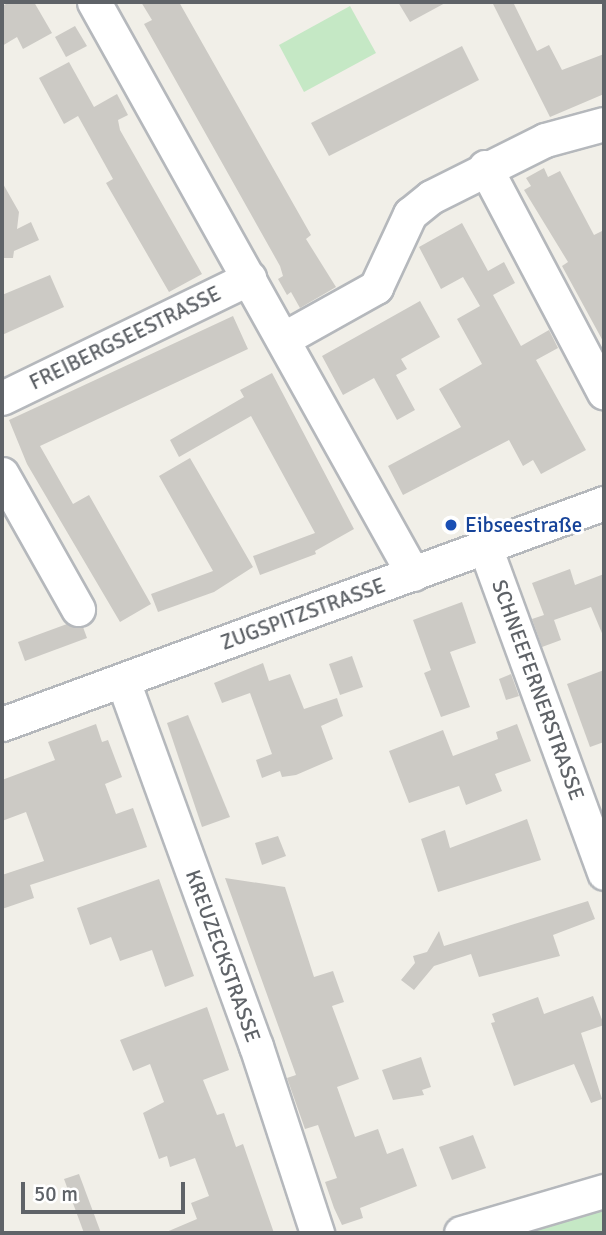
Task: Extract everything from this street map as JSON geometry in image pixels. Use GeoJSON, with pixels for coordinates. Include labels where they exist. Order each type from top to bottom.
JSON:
{"type":"FeatureCollection","features":[{"type":"Feature","properties":{"kind":"street"},"geometry":{"type":"LineString","coordinates":[[94,2],[413,574]]}},
{"type":"Feature","properties":{"kind":"street"},"geometry":{"type":"LineString","coordinates":[[283,339],[376,287],[410,214],[485,167],[545,140],[604,124]]}},
{"type":"Feature","properties":{"kind":"street"},"geometry":{"type":"LineString","coordinates":[[485,167],[604,393]]}},
{"type":"Feature","properties":{"kind":"street","name":"FREIBERGSEESTRASSE"},"geometry":{"type":"LineString","coordinates":[[2,398],[248,278]]}},
{"type":"Feature","properties":{"kind":"street"},"geometry":{"type":"LineString","coordinates":[[2,474],[78,609]]}},
{"type":"Feature","properties":{"kind":"street","name":"ZUGSPITZSTRASSE"},"geometry":{"type":"LineString","coordinates":[[2,724],[604,503]]}},
{"type":"Feature","properties":{"kind":"street","name":"SCHNEEFERNERSTRASSE"},"geometry":{"type":"LineString","coordinates":[[485,547],[604,873]]}},
{"type":"Feature","properties":{"kind":"street","name":"KREUZECKSTRASSE"},"geometry":{"type":"LineString","coordinates":[[123,681],[256,1046],[317,1233]]}},
{"type":"Feature","properties":{"kind":"street"},"geometry":{"type":"LineString","coordinates":[[461,1233],[604,1191]]}},
{"type":"Feature","properties":{"kind":"green space"},"geometry":{"type":"Polygon","coordinates":[[[350,6],[376,53],[304,92],[279,45],[350,6]]]}},
{"type":"Feature","properties":{"kind":"green space"},"geometry":{"type":"Polygon","coordinates":[[[604,1205],[604,1233],[508,1233],[604,1205]]]}},
{"type":"Feature","properties":{"kind":"building"},"geometry":{"type":"Polygon","coordinates":[[[10,2],[34,2],[52,33],[23,49],[17,37],[2,46],[2,6],[10,2]]]}},
{"type":"Feature","properties":{"kind":"building"},"geometry":{"type":"Polygon","coordinates":[[[141,2],[179,2],[311,235],[306,239],[336,287],[300,308],[291,292],[287,295],[278,279],[283,276],[280,266],[144,24],[152,20],[141,2]]]}},
{"type":"Feature","properties":{"kind":"building"},"geometry":{"type":"Polygon","coordinates":[[[398,2],[447,2],[410,22],[398,2]]]}},
{"type":"Feature","properties":{"kind":"building"},"geometry":{"type":"Polygon","coordinates":[[[492,2],[513,2],[537,51],[549,45],[562,70],[604,54],[604,94],[550,117],[492,2]]]}},
{"type":"Feature","properties":{"kind":"building"},"geometry":{"type":"Polygon","coordinates":[[[75,26],[87,46],[66,57],[55,37],[75,26]]]}},
{"type":"Feature","properties":{"kind":"building"},"geometry":{"type":"Polygon","coordinates":[[[462,46],[479,80],[329,156],[311,123],[462,46]]]}},
{"type":"Feature","properties":{"kind":"building"},"geometry":{"type":"Polygon","coordinates":[[[69,62],[94,107],[117,94],[128,115],[118,120],[120,130],[202,274],[169,292],[106,183],[113,179],[78,116],[64,124],[39,78],[69,62]]]}},
{"type":"Feature","properties":{"kind":"building"},"geometry":{"type":"Polygon","coordinates":[[[544,168],[548,177],[560,171],[594,235],[604,230],[604,343],[562,266],[568,262],[524,190],[531,186],[526,178],[544,168]]]}},
{"type":"Feature","properties":{"kind":"building"},"geometry":{"type":"Polygon","coordinates":[[[2,182],[19,212],[17,229],[31,222],[39,240],[14,251],[13,258],[2,258],[2,182]]]}},
{"type":"Feature","properties":{"kind":"building"},"geometry":{"type":"Polygon","coordinates":[[[462,223],[488,271],[504,262],[515,283],[493,295],[521,346],[549,330],[558,348],[536,360],[586,450],[541,474],[533,460],[523,466],[509,440],[403,495],[388,466],[461,427],[439,389],[482,364],[457,319],[480,306],[463,277],[441,289],[419,247],[462,223]]]}},
{"type":"Feature","properties":{"kind":"building"},"geometry":{"type":"Polygon","coordinates":[[[50,275],[64,307],[2,335],[2,295],[50,275]]]}},
{"type":"Feature","properties":{"kind":"building"},"geometry":{"type":"Polygon","coordinates":[[[420,301],[440,337],[401,359],[407,369],[396,375],[415,410],[397,420],[374,378],[343,395],[322,356],[420,301]]]}},
{"type":"Feature","properties":{"kind":"building"},"geometry":{"type":"Polygon","coordinates":[[[233,316],[248,349],[40,446],[73,504],[89,495],[151,604],[120,622],[27,464],[9,420],[233,316]]]}},
{"type":"Feature","properties":{"kind":"building"},"geometry":{"type":"Polygon","coordinates":[[[272,373],[354,529],[315,551],[316,554],[260,575],[253,556],[315,533],[251,416],[179,457],[170,440],[244,397],[240,390],[272,373]]]}},
{"type":"Feature","properties":{"kind":"building"},"geometry":{"type":"Polygon","coordinates":[[[190,458],[253,567],[214,592],[158,612],[151,594],[213,571],[159,476],[190,458]]]}},
{"type":"Feature","properties":{"kind":"building"},"geometry":{"type":"Polygon","coordinates":[[[570,569],[575,585],[604,574],[604,638],[591,607],[554,620],[561,640],[542,647],[532,619],[544,615],[532,583],[570,569]]]}},
{"type":"Feature","properties":{"kind":"building"},"geometry":{"type":"Polygon","coordinates":[[[462,602],[476,643],[450,652],[470,707],[441,717],[424,673],[431,670],[413,620],[462,602]]]}},
{"type":"Feature","properties":{"kind":"building"},"geometry":{"type":"Polygon","coordinates":[[[67,624],[83,627],[87,638],[25,661],[18,642],[67,624]]]}},
{"type":"Feature","properties":{"kind":"building"},"geometry":{"type":"Polygon","coordinates":[[[352,656],[363,687],[340,695],[329,664],[352,656]]]}},
{"type":"Feature","properties":{"kind":"building"},"geometry":{"type":"Polygon","coordinates":[[[263,663],[269,681],[290,674],[304,709],[337,698],[343,716],[321,726],[333,759],[296,775],[282,777],[280,771],[262,778],[256,760],[272,754],[250,693],[222,703],[214,683],[263,663]]]}},
{"type":"Feature","properties":{"kind":"building"},"geometry":{"type":"Polygon","coordinates":[[[604,670],[604,742],[590,747],[567,684],[604,670]]]}},
{"type":"Feature","properties":{"kind":"building"},"geometry":{"type":"Polygon","coordinates":[[[511,674],[519,696],[506,700],[499,679],[511,674]]]}},
{"type":"Feature","properties":{"kind":"building"},"geometry":{"type":"Polygon","coordinates":[[[188,715],[230,817],[202,827],[167,723],[188,715]]]}},
{"type":"Feature","properties":{"kind":"building"},"geometry":{"type":"Polygon","coordinates":[[[96,724],[102,742],[108,740],[122,777],[105,784],[116,814],[133,808],[147,847],[30,885],[34,898],[2,909],[2,875],[44,861],[26,812],[2,821],[2,780],[55,760],[48,742],[96,724]]]}},
{"type":"Feature","properties":{"kind":"building"},"geometry":{"type":"Polygon","coordinates":[[[517,724],[531,761],[495,774],[502,791],[466,805],[459,786],[409,803],[389,751],[443,730],[453,756],[498,739],[496,732],[517,724]]]}},
{"type":"Feature","properties":{"kind":"building"},"geometry":{"type":"Polygon","coordinates":[[[527,819],[541,860],[438,892],[421,839],[445,830],[450,848],[527,819]]]}},
{"type":"Feature","properties":{"kind":"building"},"geometry":{"type":"Polygon","coordinates":[[[278,836],[286,856],[262,865],[255,843],[278,836]]]}},
{"type":"Feature","properties":{"kind":"building"},"geometry":{"type":"Polygon","coordinates":[[[225,878],[285,887],[314,977],[333,971],[344,1002],[332,1006],[359,1079],[337,1087],[355,1137],[378,1129],[387,1154],[403,1148],[417,1186],[360,1208],[363,1218],[342,1225],[334,1208],[325,1182],[337,1178],[318,1125],[305,1129],[287,1078],[296,1075],[225,878]]]}},
{"type":"Feature","properties":{"kind":"building"},"geometry":{"type":"Polygon","coordinates":[[[159,879],[194,976],[165,987],[152,950],[120,961],[111,937],[90,945],[77,908],[159,879]]]}},
{"type":"Feature","properties":{"kind":"building"},"geometry":{"type":"Polygon","coordinates":[[[588,901],[595,919],[553,935],[560,956],[479,977],[471,954],[434,966],[414,990],[401,980],[415,963],[413,956],[427,952],[439,931],[444,946],[588,901]]]}},
{"type":"Feature","properties":{"kind":"building"},"geometry":{"type":"Polygon","coordinates":[[[593,996],[604,1025],[581,1033],[602,1099],[591,1103],[574,1064],[514,1086],[491,1023],[495,1022],[492,1014],[538,997],[544,1014],[593,996]]]}},
{"type":"Feature","properties":{"kind":"building"},"geometry":{"type":"Polygon","coordinates":[[[207,1007],[229,1070],[203,1080],[217,1115],[224,1113],[236,1147],[243,1144],[274,1233],[164,1233],[197,1219],[191,1203],[209,1196],[195,1158],[170,1167],[167,1156],[159,1159],[143,1113],[164,1102],[150,1064],[133,1071],[120,1040],[207,1007]]]}},
{"type":"Feature","properties":{"kind":"building"},"geometry":{"type":"Polygon","coordinates":[[[421,1057],[431,1087],[422,1090],[424,1095],[393,1100],[382,1070],[421,1057]]]}},
{"type":"Feature","properties":{"kind":"building"},"geometry":{"type":"Polygon","coordinates":[[[473,1135],[486,1168],[452,1180],[439,1147],[473,1135]]]}},
{"type":"Feature","properties":{"kind":"building"},"geometry":{"type":"Polygon","coordinates":[[[79,1174],[101,1233],[84,1233],[64,1179],[79,1174]]]}},
{"type":"Feature","properties":{"kind":"place","name":"Eibseestraße"},"geometry":{"type":"Point","coordinates":[451,525]}}]}
